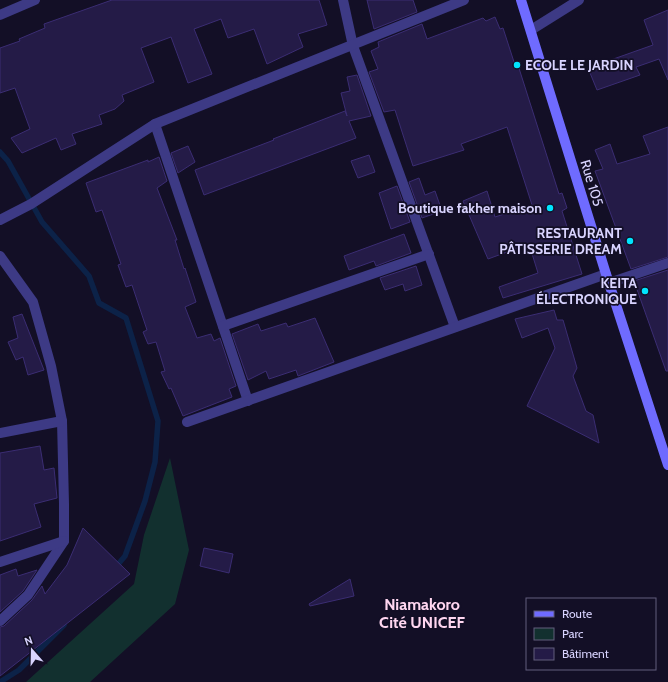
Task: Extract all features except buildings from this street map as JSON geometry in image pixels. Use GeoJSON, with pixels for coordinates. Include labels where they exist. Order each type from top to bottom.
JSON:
{"type":"FeatureCollection","features":[{"type":"Feature","properties":{"kind":"street"},"geometry":{"type":"LineString","coordinates":[[0,15],[35,0]]}},
{"type":"Feature","properties":{"kind":"street"},"geometry":{"type":"LineString","coordinates":[[343,0],[354,46],[455,327]]}},
{"type":"Feature","properties":{"kind":"street"},"geometry":{"type":"LineString","coordinates":[[2,219],[31,204],[155,124],[354,46],[464,0]]}},
{"type":"Feature","properties":{"kind":"street","name":"Rue 105"},"geometry":{"type":"LineString","coordinates":[[521,0],[607,279],[668,465]]}},
{"type":"Feature","properties":{"kind":"street"},"geometry":{"type":"LineString","coordinates":[[531,30],[579,0]]}},
{"type":"Feature","properties":{"kind":"street"},"geometry":{"type":"LineString","coordinates":[[155,124],[248,400]]}},
{"type":"Feature","properties":{"kind":"street"},"geometry":{"type":"LineString","coordinates":[[223,326],[428,254]]}},
{"type":"Feature","properties":{"kind":"street"},"geometry":{"type":"LineString","coordinates":[[0,256],[33,302],[51,366],[62,420],[64,541],[28,595],[0,621]]}},
{"type":"Feature","properties":{"kind":"street"},"geometry":{"type":"LineString","coordinates":[[187,422],[455,327],[607,279],[668,263]]}},
{"type":"Feature","properties":{"kind":"street"},"geometry":{"type":"LineString","coordinates":[[0,433],[62,420]]}},
{"type":"Feature","properties":{"kind":"street"},"geometry":{"type":"LineString","coordinates":[[0,562],[64,541]]}},
{"type":"Feature","properties":{"kind":"green space"},"geometry":{"type":"Polygon","coordinates":[[[170,458],[189,550],[175,604],[90,682],[26,682],[134,584],[144,535],[170,458]]]}},
{"type":"Feature","properties":{"kind":"waterway"},"geometry":{"type":"LineString","coordinates":[[0,152],[8,161],[42,222],[89,276],[99,303],[126,318],[158,421],[155,462],[145,501],[125,556],[115,568]]}},
{"type":"Feature","properties":{"kind":"waterway"},"geometry":{"type":"LineString","coordinates":[[0,682],[19,670],[64,625]]}},
{"type":"Feature","properties":{"kind":"place","name":"ECOLE LE JARDIN"},"geometry":{"type":"Point","coordinates":[517,65]}},
{"type":"Feature","properties":{"kind":"place","name":"Boutique fakher maison"},"geometry":{"type":"Point","coordinates":[550,208]}},
{"type":"Feature","properties":{"kind":"place","name":"RESTAURANT PÂTISSERIE DREAM"},"geometry":{"type":"Point","coordinates":[630,241]}},
{"type":"Feature","properties":{"kind":"place","name":"KEITA ÉLECTRONIQUE"},"geometry":{"type":"Point","coordinates":[645,291]}},
{"type":"Feature","properties":{"kind":"district","name":"Niamakoro Cité UNICEF"},"geometry":{"type":"Point","coordinates":[422,613]}}]}
